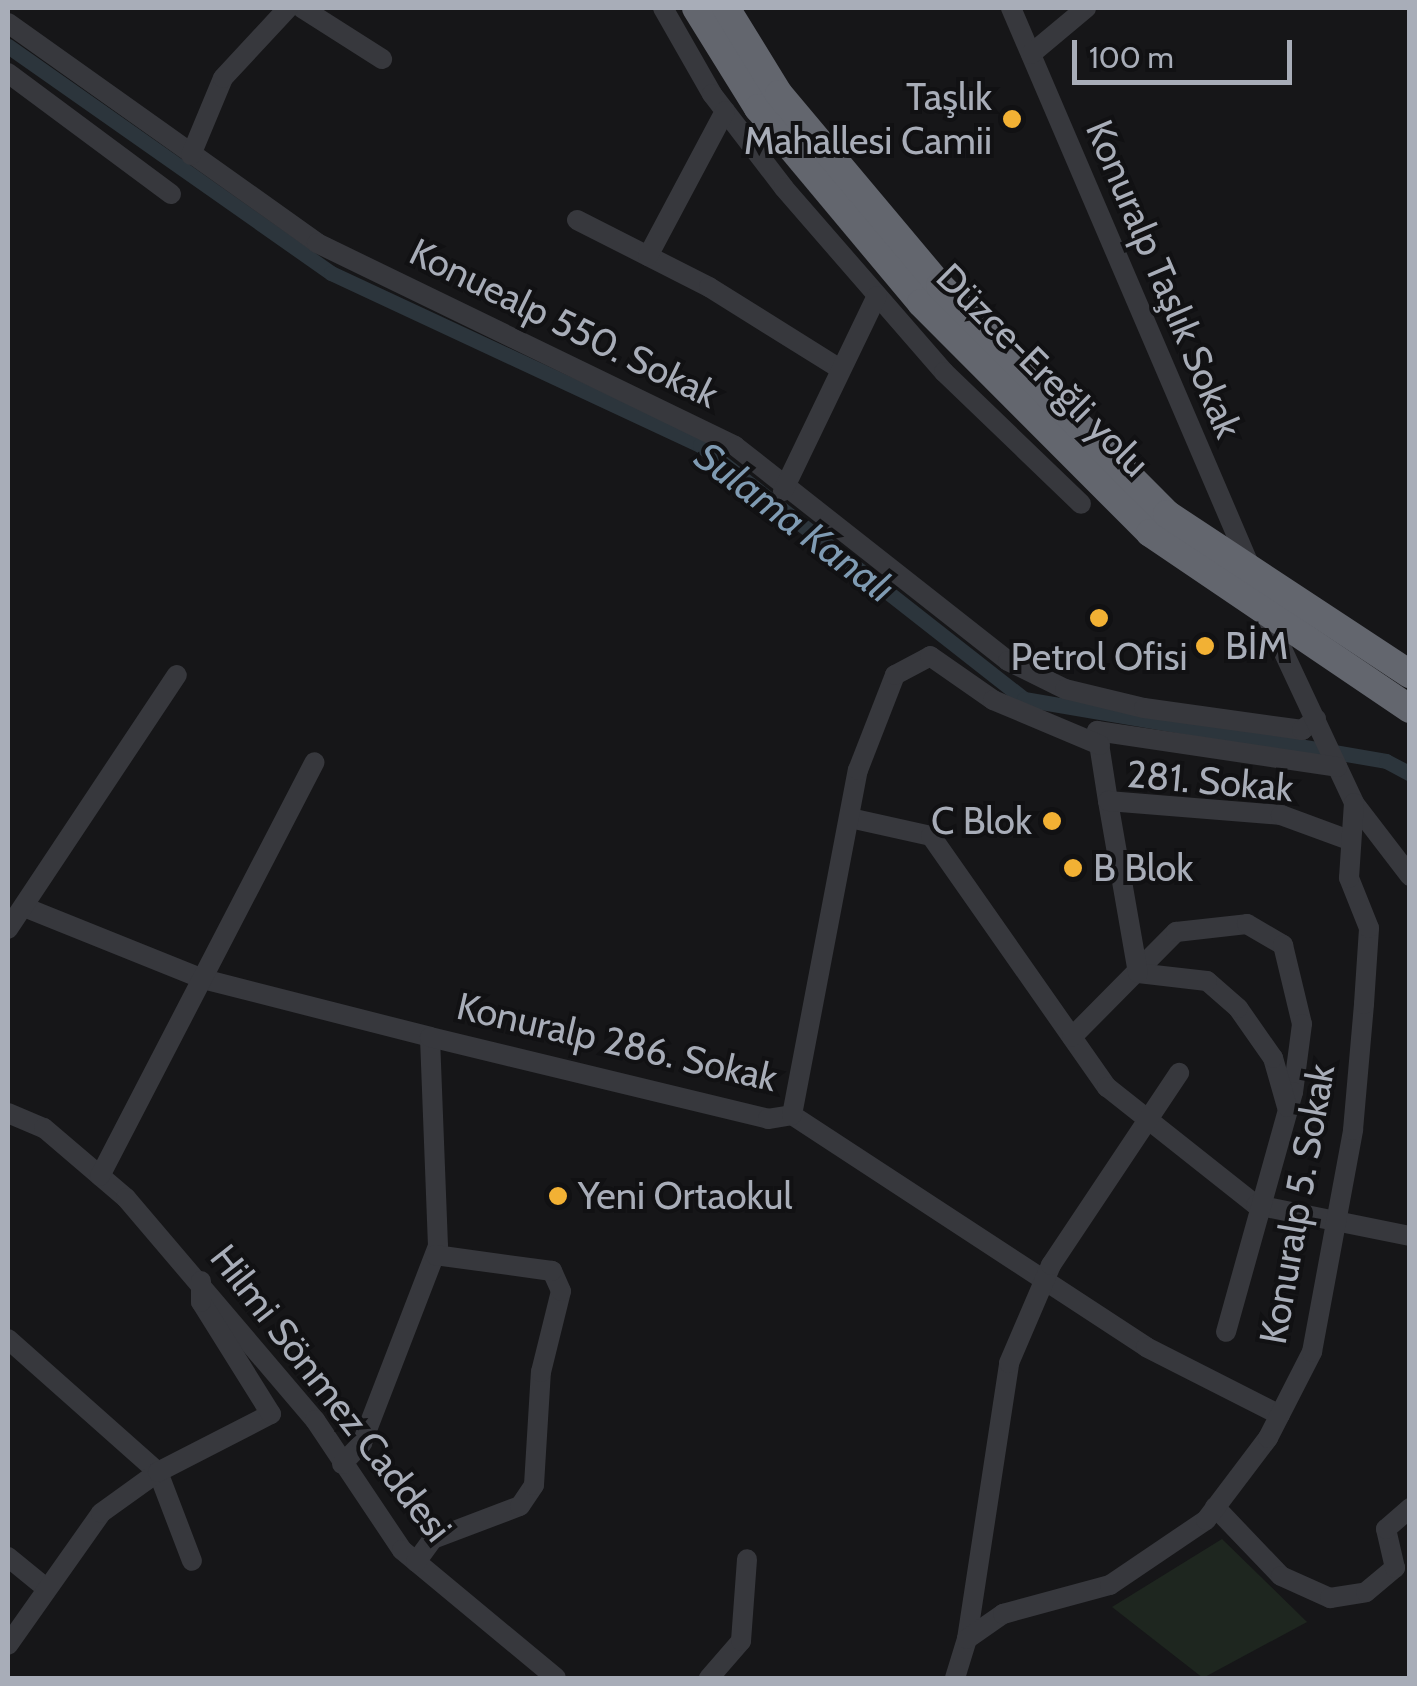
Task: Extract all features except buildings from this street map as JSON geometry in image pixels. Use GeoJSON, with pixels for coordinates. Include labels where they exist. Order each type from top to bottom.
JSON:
{"type":"FeatureCollection","features":[{"type":"Feature","properties":{"kind":"highway","name":"Düzce-Ereğli yolu"},"geometry":{"type":"LineString","coordinates":[[696,8],[758,108],[921,303],[1150,533],[1268,619],[1410,709]]}},
{"type":"Feature","properties":{"kind":"highway","name":"Düzce-Ereğli yolu"},"geometry":{"type":"LineString","coordinates":[[726,8],[779,94],[940,286],[1167,514],[1254,578],[1410,674]]}},
{"type":"Feature","properties":{"kind":"street"},"geometry":{"type":"LineString","coordinates":[[191,155],[222,78],[288,8]]}},
{"type":"Feature","properties":{"kind":"street"},"geometry":{"type":"LineString","coordinates":[[302,8],[382,59]]}},
{"type":"Feature","properties":{"kind":"street"},"geometry":{"type":"LineString","coordinates":[[663,8],[725,111],[877,296],[1081,504]]}},
{"type":"Feature","properties":{"kind":"street","name":"Konuralp Taşlık Sokak"},"geometry":{"type":"LineString","coordinates":[[1011,8],[1254,578]]}},
{"type":"Feature","properties":{"kind":"street"},"geometry":{"type":"LineString","coordinates":[[1030,54],[1086,8]]}},
{"type":"Feature","properties":{"kind":"street","name":"Konuealp 550. Sokak"},"geometry":{"type":"LineString","coordinates":[[8,23],[317,243],[676,410],[1008,661],[1066,689],[1302,730],[1318,722]]}},
{"type":"Feature","properties":{"kind":"street"},"geometry":{"type":"LineString","coordinates":[[8,74],[171,194]]}},
{"type":"Feature","properties":{"kind":"street"},"geometry":{"type":"LineString","coordinates":[[648,256],[725,111]]}},
{"type":"Feature","properties":{"kind":"street"},"geometry":{"type":"LineString","coordinates":[[577,220],[648,256],[840,369]]}},
{"type":"Feature","properties":{"kind":"street"},"geometry":{"type":"LineString","coordinates":[[783,491],[877,296]]}},
{"type":"Feature","properties":{"kind":"street"},"geometry":{"type":"LineString","coordinates":[[1268,619],[1354,803],[1410,876]]}},
{"type":"Feature","properties":{"kind":"street","name":"Konuralp 286. Sokak"},"geometry":{"type":"LineString","coordinates":[[342,1464],[362,1442],[434,1255],[430,1037],[768,1118],[792,1115],[850,818],[895,675],[912,660],[930,656],[993,700],[1100,746]]}},
{"type":"Feature","properties":{"kind":"street"},"geometry":{"type":"LineString","coordinates":[[8,930],[177,675]]}},
{"type":"Feature","properties":{"kind":"street"},"geometry":{"type":"LineString","coordinates":[[1108,802],[1098,731],[1337,766]]}},
{"type":"Feature","properties":{"kind":"street"},"geometry":{"type":"LineString","coordinates":[[100,1176],[314,762]]}},
{"type":"Feature","properties":{"kind":"street","name":"281. Sokak"},"geometry":{"type":"LineString","coordinates":[[1138,973],[1108,802],[1281,815],[1349,840]]}},
{"type":"Feature","properties":{"kind":"street","name":"Konuralp 5. Sokak"},"geometry":{"type":"LineString","coordinates":[[967,1639],[1003,1614],[1110,1585],[1216,1508],[1280,1415],[1312,1352],[1332,1225],[1353,1130],[1368,928],[1350,878],[1349,840],[1354,803]]}},
{"type":"Feature","properties":{"kind":"street"},"geometry":{"type":"LineString","coordinates":[[850,818],[932,836],[1072,1037],[1143,1117],[1262,1207],[1332,1225],[1410,1236]]}},
{"type":"Feature","properties":{"kind":"street"},"geometry":{"type":"LineString","coordinates":[[24,907],[203,978],[430,1037]]}},
{"type":"Feature","properties":{"kind":"street"},"geometry":{"type":"LineString","coordinates":[[1072,1037],[1176,932],[1208,921],[1247,924],[1283,946],[1302,1024],[1288,1112],[1226,1332]]}},
{"type":"Feature","properties":{"kind":"street"},"geometry":{"type":"LineString","coordinates":[[1138,973],[1207,981],[1238,1008],[1273,1058],[1288,1112]]}},
{"type":"Feature","properties":{"kind":"street"},"geometry":{"type":"LineString","coordinates":[[956,1678],[967,1639],[1010,1362],[1045,1281],[1143,1117],[1179,1073]]}},
{"type":"Feature","properties":{"kind":"street","name":"Hilmi Sönmez Caddesi"},"geometry":{"type":"LineString","coordinates":[[8,1113],[44,1128],[100,1176],[200,1281],[416,1562],[556,1678]]}},
{"type":"Feature","properties":{"kind":"street"},"geometry":{"type":"LineString","coordinates":[[792,1115],[1146,1347],[1280,1415]]}},
{"type":"Feature","properties":{"kind":"street"},"geometry":{"type":"LineString","coordinates":[[416,1562],[433,1539],[520,1506],[534,1485],[540,1372],[561,1291],[552,1270],[434,1255]]}},
{"type":"Feature","properties":{"kind":"street"},"geometry":{"type":"LineString","coordinates":[[8,1645],[101,1514],[158,1472],[271,1414],[201,1302],[200,1281]]}},
{"type":"Feature","properties":{"kind":"street"},"geometry":{"type":"LineString","coordinates":[[8,1339],[158,1472],[192,1561]]}},
{"type":"Feature","properties":{"kind":"street"},"geometry":{"type":"LineString","coordinates":[[1216,1508],[1282,1576],[1330,1598],[1366,1592],[1396,1568],[1386,1529],[1410,1508]]}},
{"type":"Feature","properties":{"kind":"street"},"geometry":{"type":"LineString","coordinates":[[8,1557],[46,1588]]}},
{"type":"Feature","properties":{"kind":"street"},"geometry":{"type":"LineString","coordinates":[[708,1678],[741,1641],[747,1559]]}},
{"type":"Feature","properties":{"kind":"shaded area"},"geometry":{"type":"Polygon","coordinates":[[[1222,1539],[1307,1622],[1203,1678],[1112,1607],[1222,1539]]]}},
{"type":"Feature","properties":{"kind":"waterway","name":"Sulama Kanalı"},"geometry":{"type":"LineString","coordinates":[[8,46],[331,273],[700,445],[1024,699],[1386,761],[1410,774]]}},
{"type":"Feature","properties":{"kind":"place","name":"Taşlık Mahallesi Camii"},"geometry":{"type":"Point","coordinates":[1012,119]}},
{"type":"Feature","properties":{"kind":"place","name":"Petrol Ofisi"},"geometry":{"type":"Point","coordinates":[1099,618]}},
{"type":"Feature","properties":{"kind":"place","name":"BİM"},"geometry":{"type":"Point","coordinates":[1205,646]}},
{"type":"Feature","properties":{"kind":"place","name":"C Blok"},"geometry":{"type":"Point","coordinates":[1052,821]}},
{"type":"Feature","properties":{"kind":"place","name":"B Blok"},"geometry":{"type":"Point","coordinates":[1073,868]}},
{"type":"Feature","properties":{"kind":"place","name":"Yeni Ortaokul"},"geometry":{"type":"Point","coordinates":[558,1196]}}]}
